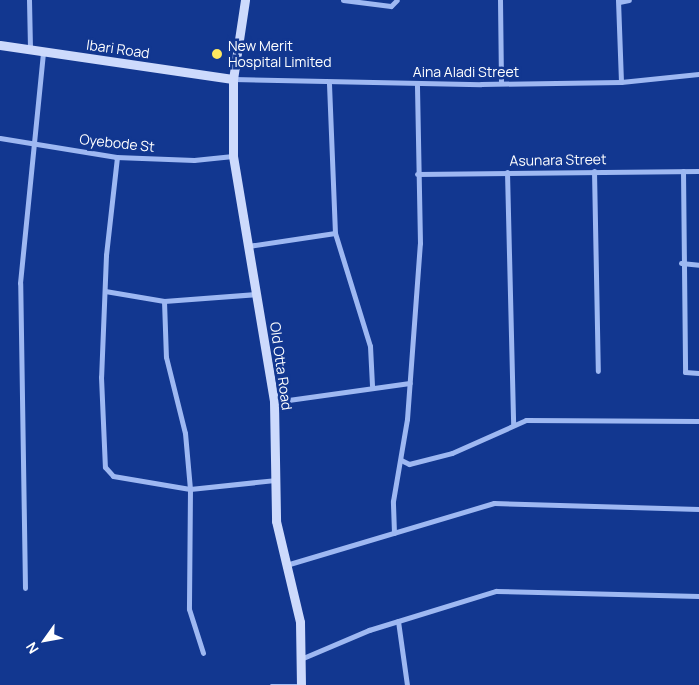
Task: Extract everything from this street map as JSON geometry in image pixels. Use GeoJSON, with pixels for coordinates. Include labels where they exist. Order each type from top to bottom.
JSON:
{"type":"FeatureCollection","features":[{"type":"Feature","properties":{"kind":"street"},"geometry":{"type":"LineString","coordinates":[[29,0],[30,50]]}},
{"type":"Feature","properties":{"kind":"street","name":"Old Otta Road"},"geometry":{"type":"LineString","coordinates":[[245,0],[233,79],[233,156],[274,402],[276,521],[303,658],[301,685]]}},
{"type":"Feature","properties":{"kind":"street"},"geometry":{"type":"LineString","coordinates":[[342,0],[391,6],[397,0]]}},
{"type":"Feature","properties":{"kind":"street"},"geometry":{"type":"LineString","coordinates":[[500,0],[501,83]]}},
{"type":"Feature","properties":{"kind":"street"},"geometry":{"type":"LineString","coordinates":[[621,82],[618,1],[629,0]]}},
{"type":"Feature","properties":{"kind":"street","name":"Ibari Road"},"geometry":{"type":"LineString","coordinates":[[0,45],[233,79]]}},
{"type":"Feature","properties":{"kind":"street"},"geometry":{"type":"LineString","coordinates":[[25,588],[20,283],[32,143],[43,52]]}},
{"type":"Feature","properties":{"kind":"street","name":"Aina Aladi Street"},"geometry":{"type":"LineString","coordinates":[[233,79],[329,84],[621,82],[699,74]]}},
{"type":"Feature","properties":{"kind":"street"},"geometry":{"type":"LineString","coordinates":[[329,84],[335,233],[370,346],[372,386]]}},
{"type":"Feature","properties":{"kind":"street"},"geometry":{"type":"LineString","coordinates":[[394,533],[393,501],[401,460],[410,383],[420,243],[417,174],[417,84]]}},
{"type":"Feature","properties":{"kind":"street","name":"Oyebode St"},"geometry":{"type":"LineString","coordinates":[[0,138],[117,157],[194,160],[233,156]]}},
{"type":"Feature","properties":{"kind":"street"},"geometry":{"type":"LineString","coordinates":[[117,157],[105,291],[101,377],[105,467],[113,476],[190,490],[275,480]]}},
{"type":"Feature","properties":{"kind":"street"},"geometry":{"type":"LineString","coordinates":[[594,171],[598,371]]}},
{"type":"Feature","properties":{"kind":"street"},"geometry":{"type":"LineString","coordinates":[[683,171],[681,263],[685,372],[699,373]]}},
{"type":"Feature","properties":{"kind":"street","name":"Asunara Street"},"geometry":{"type":"LineString","coordinates":[[417,174],[699,171]]}},
{"type":"Feature","properties":{"kind":"street"},"geometry":{"type":"LineString","coordinates":[[506,172],[513,424]]}},
{"type":"Feature","properties":{"kind":"street"},"geometry":{"type":"LineString","coordinates":[[248,246],[335,233]]}},
{"type":"Feature","properties":{"kind":"street"},"geometry":{"type":"LineString","coordinates":[[681,263],[699,265]]}},
{"type":"Feature","properties":{"kind":"street"},"geometry":{"type":"LineString","coordinates":[[105,291],[164,301],[257,294]]}},
{"type":"Feature","properties":{"kind":"street"},"geometry":{"type":"LineString","coordinates":[[164,301],[166,357],[185,434],[190,490],[189,609],[203,653]]}},
{"type":"Feature","properties":{"kind":"street"},"geometry":{"type":"LineString","coordinates":[[274,402],[372,386],[410,383]]}},
{"type":"Feature","properties":{"kind":"street"},"geometry":{"type":"LineString","coordinates":[[401,460],[409,464],[452,453],[513,424],[554,418],[699,421]]}},
{"type":"Feature","properties":{"kind":"street"},"geometry":{"type":"LineString","coordinates":[[286,565],[494,504],[699,509]]}},
{"type":"Feature","properties":{"kind":"street"},"geometry":{"type":"LineString","coordinates":[[303,658],[398,621],[502,591],[699,596]]}},
{"type":"Feature","properties":{"kind":"street"},"geometry":{"type":"LineString","coordinates":[[398,621],[407,685]]}},
{"type":"Feature","properties":{"kind":"lane"},"geometry":{"type":"LineString","coordinates":[[271,685],[296,685]]}},
{"type":"Feature","properties":{"kind":"place","name":"New Merit Hospital Limited"},"geometry":{"type":"Point","coordinates":[217,54]}}]}
